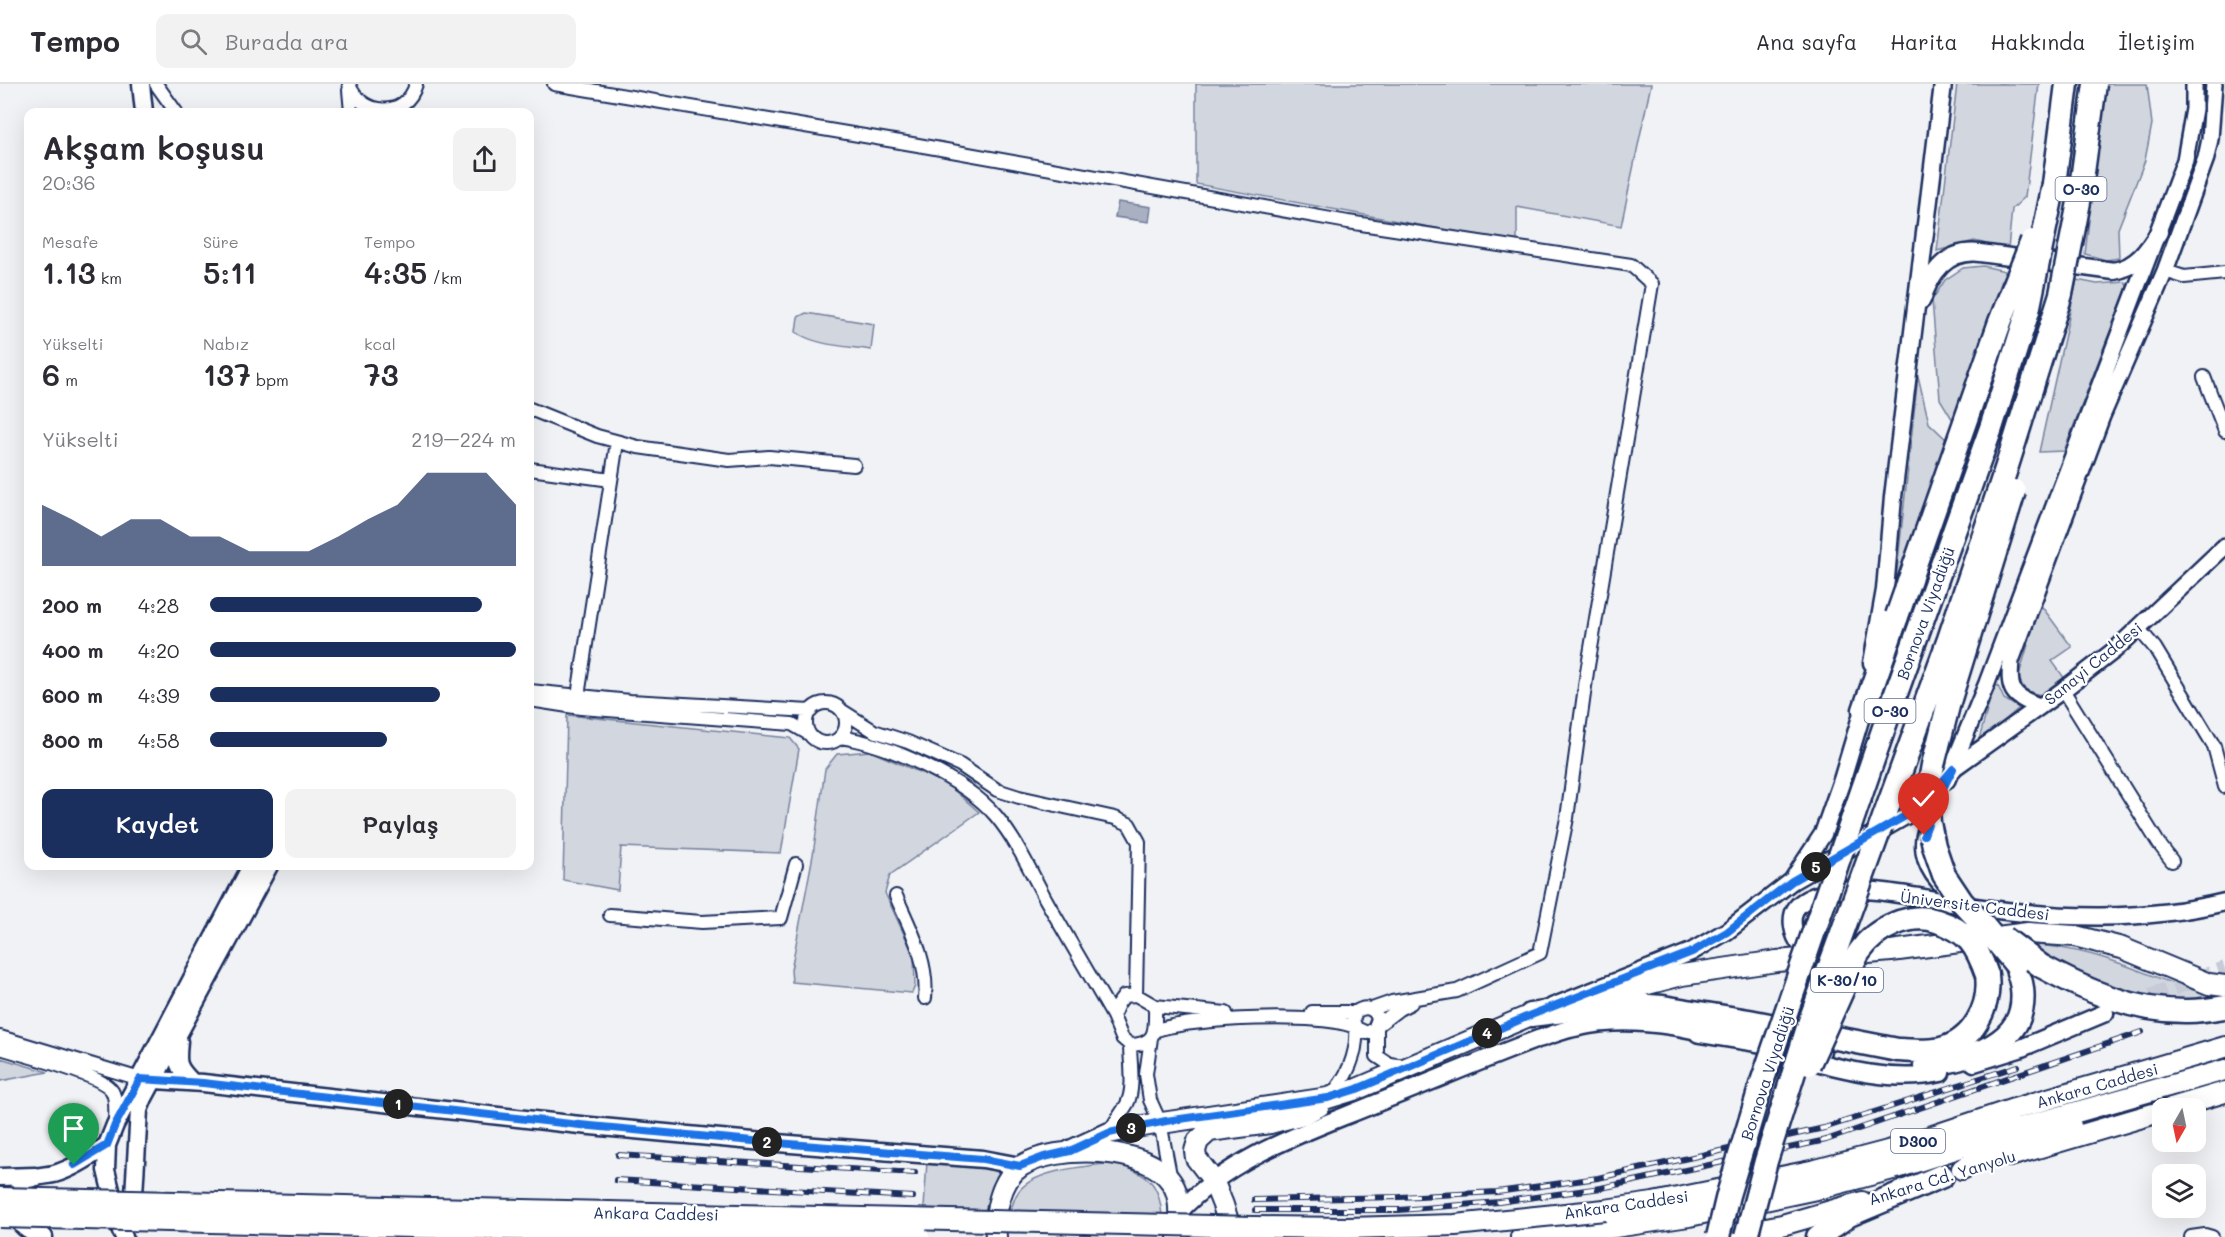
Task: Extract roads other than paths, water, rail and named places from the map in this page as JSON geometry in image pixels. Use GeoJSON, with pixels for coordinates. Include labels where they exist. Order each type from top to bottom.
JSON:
{"type":"FeatureCollection","features":[{"type":"Feature","properties":{"kind":"highway","name":"Bornova Viyadüğü"},"geometry":{"type":"LineString","coordinates":[[1719,1237],[1728,1196],[1761,1085],[1889,713],[1991,428],[2028,311],[2054,184],[2067,84]]}},
{"type":"Feature","properties":{"kind":"highway","name":"Bornova Viyadüğü"},"geometry":{"type":"LineString","coordinates":[[1746,1237],[1766,1161],[1811,1018],[1949,639],[2061,294],[2079,202],[2095,84]]}},
{"type":"Feature","properties":{"kind":"highway"},"geometry":{"type":"LineString","coordinates":[[1864,710],[2000,322],[2054,184]]}},
{"type":"Feature","properties":{"kind":"highway","name":"O-30"},"geometry":{"type":"LineString","coordinates":[[1700,1031],[1895,1064],[1920,1066],[1947,1062],[1993,1047],[2014,1027],[2022,1003],[2022,987],[2016,966],[1983,914],[1954,892],[1944,874],[1934,846],[1927,798],[1949,702],[2016,486],[2061,294]]}},
{"type":"Feature","properties":{"kind":"highway"},"geometry":{"type":"LineString","coordinates":[[1983,914],[2041,966],[2079,986],[2112,999],[2138,1006],[2187,1011],[2225,1007]]}},
{"type":"Feature","properties":{"kind":"highway","name":"K-30/10"},"geometry":{"type":"LineString","coordinates":[[1531,1015],[1620,1004],[1663,1007],[1761,1023],[1898,1050],[1920,1052],[1943,1048],[1961,1039],[1974,1027],[1982,1015],[1987,999],[1987,975],[1980,953],[1961,932],[1932,920],[1909,920],[1889,926],[1874,936],[1860,951],[1766,1161]]}},
{"type":"Feature","properties":{"kind":"highway"},"geometry":{"type":"LineString","coordinates":[[1818,1237],[1849,1215],[1952,1172]]}},
{"type":"Feature","properties":{"kind":"main road"},"geometry":{"type":"LineString","coordinates":[[141,84],[144,108]]}},
{"type":"Feature","properties":{"kind":"main road"},"geometry":{"type":"LineString","coordinates":[[150,84],[153,108]]}},
{"type":"Feature","properties":{"kind":"main road"},"geometry":{"type":"LineString","coordinates":[[1792,881],[1823,834],[1864,710],[1885,591],[1893,497],[1943,84]]}},
{"type":"Feature","properties":{"kind":"main road"},"geometry":{"type":"LineString","coordinates":[[1913,328],[1925,290],[1934,273],[1952,256],[1969,252],[2114,271],[2131,265],[2141,258],[2159,232]]}},
{"type":"Feature","properties":{"kind":"main road"},"geometry":{"type":"LineString","coordinates":[[996,1237],[1000,1198],[1007,1182],[1020,1166],[1070,1151],[1109,1133],[1160,1122],[1328,1098],[1357,1089],[1531,1015],[1692,952],[1727,932],[1792,881],[1921,807],[1953,769]]}},
{"type":"Feature","properties":{"kind":"main road"},"geometry":{"type":"LineString","coordinates":[[129,1237],[133,1210],[139,1110],[147,1080],[248,870]]}},
{"type":"Feature","properties":{"kind":"main road"},"geometry":{"type":"LineString","coordinates":[[124,1237],[106,1170],[107,1145],[115,1125],[180,1034],[267,870]]}},
{"type":"Feature","properties":{"kind":"main road","name":"Üniversite Caddesi"},"geometry":{"type":"LineString","coordinates":[[1826,957],[1802,946],[1795,935],[1793,915],[1798,906],[1823,893],[1840,890],[1874,891],[1983,914],[2113,917],[2167,913],[2225,902]]}},
{"type":"Feature","properties":{"kind":"main road"},"geometry":{"type":"LineString","coordinates":[[1531,1015],[1682,975],[1777,961],[2028,933],[2075,936],[2122,948],[2209,984],[2225,986]]}},
{"type":"Feature","properties":{"kind":"main road"},"geometry":{"type":"LineString","coordinates":[[1179,1212],[1198,1192],[1218,1177],[1275,1145],[1488,1058],[1579,1027],[1615,1022],[1700,1031],[1842,1069],[1913,1077],[1949,1071],[2019,1049],[2105,1013]]}},
{"type":"Feature","properties":{"kind":"main road"},"geometry":{"type":"LineString","coordinates":[[180,1034],[176,1059],[181,1071],[192,1082]]}},
{"type":"Feature","properties":{"kind":"main road","name":"Ankara Caddesi"},"geometry":{"type":"LineString","coordinates":[[1521,1237],[1606,1219],[1653,1203],[1816,1170],[1888,1151],[2014,1109],[2225,1047]]}},
{"type":"Feature","properties":{"kind":"main road","name":"Ankara Caddesi"},"geometry":{"type":"LineString","coordinates":[[0,1198],[1348,1228],[1689,1216],[1821,1188],[1900,1167],[2013,1130],[2225,1070]]}},
{"type":"Feature","properties":{"kind":"main road"},"geometry":{"type":"LineString","coordinates":[[1952,1172],[2205,1076]]}},
{"type":"Feature","properties":{"kind":"main road"},"geometry":{"type":"LineString","coordinates":[[147,1080],[192,1082],[580,1125],[983,1159],[1020,1166]]}},
{"type":"Feature","properties":{"kind":"main road"},"geometry":{"type":"LineString","coordinates":[[2204,1098],[2225,1092]]}},
{"type":"Feature","properties":{"kind":"main road"},"geometry":{"type":"LineString","coordinates":[[1233,1237],[1223,1205],[1218,1177],[1199,1164],[1195,1151],[1198,1141],[1209,1131],[1288,1119],[1316,1108],[1328,1098]]}},
{"type":"Feature","properties":{"kind":"main road","name":"Ankara Cd. Yanyolu"},"geometry":{"type":"LineString","coordinates":[[1719,1237],[1782,1225],[1822,1214],[1952,1172],[2064,1142],[2152,1114]]}},
{"type":"Feature","properties":{"kind":"main road"},"geometry":{"type":"LineString","coordinates":[[44,1237],[35,1235],[22,1227],[12,1212],[12,1204],[18,1189],[25,1181],[63,1170],[107,1145]]}},
{"type":"Feature","properties":{"kind":"main road"},"geometry":{"type":"LineString","coordinates":[[1070,1151],[1106,1151],[1137,1160],[1158,1170],[1171,1182],[1179,1212],[1178,1237]]}},
{"type":"Feature","properties":{"kind":"main road"},"geometry":{"type":"LineString","coordinates":[[0,1177],[39,1176]]}},
{"type":"Feature","properties":{"kind":"main road","name":"Ankara Caddesi"},"geometry":{"type":"LineString","coordinates":[[0,1217],[919,1237]]}},
{"type":"Feature","properties":{"kind":"street"},"geometry":{"type":"LineString","coordinates":[[156,84],[173,108]]}},
{"type":"Feature","properties":{"kind":"street"},"geometry":{"type":"LineString","coordinates":[[554,84],[918,145],[1348,222],[1631,265],[1652,284],[1587,672],[1567,818],[1540,953],[1457,990],[1392,1002],[1372,1010],[1365,1008],[1356,1012],[1220,1013],[1155,1006],[1136,995],[1124,996],[1113,1016]]}},
{"type":"Feature","properties":{"kind":"street"},"geometry":{"type":"LineString","coordinates":[[1983,914],[1945,889],[1934,876],[1925,859],[1922,846],[1924,835],[1935,804],[1953,769],[2186,160],[2194,109],[2194,84]]}},
{"type":"Feature","properties":{"kind":"street"},"geometry":{"type":"LineString","coordinates":[[2039,706],[2020,699],[2011,687],[2011,661],[2102,416],[2166,271],[2206,158],[2210,139],[2214,84]]}},
{"type":"Feature","properties":{"kind":"street"},"geometry":{"type":"LineString","coordinates":[[349,85],[354,97],[371,108]]}},
{"type":"Feature","properties":{"kind":"street"},"geometry":{"type":"LineString","coordinates":[[349,85],[351,108]]}},
{"type":"Feature","properties":{"kind":"street"},"geometry":{"type":"LineString","coordinates":[[395,108],[409,98],[418,86]]}},
{"type":"Feature","properties":{"kind":"street"},"geometry":{"type":"LineString","coordinates":[[2166,271],[2184,277],[2225,273]]}},
{"type":"Feature","properties":{"kind":"street"},"geometry":{"type":"LineString","coordinates":[[2204,377],[2225,432]]}},
{"type":"Feature","properties":{"kind":"street"},"geometry":{"type":"LineString","coordinates":[[534,411],[617,442],[729,460],[769,457],[854,465]]}},
{"type":"Feature","properties":{"kind":"street"},"geometry":{"type":"LineString","coordinates":[[578,696],[617,442]]}},
{"type":"Feature","properties":{"kind":"street"},"geometry":{"type":"LineString","coordinates":[[534,470],[611,480]]}},
{"type":"Feature","properties":{"kind":"street","name":"Sanayi Caddesi"},"geometry":{"type":"LineString","coordinates":[[1953,769],[2116,649],[2225,546]]}},
{"type":"Feature","properties":{"kind":"street"},"geometry":{"type":"LineString","coordinates":[[2138,628],[2155,648],[2214,746],[2225,787]]}},
{"type":"Feature","properties":{"kind":"street"},"geometry":{"type":"LineString","coordinates":[[2063,690],[2159,844],[2172,861]]}},
{"type":"Feature","properties":{"kind":"street"},"geometry":{"type":"LineString","coordinates":[[534,691],[630,701],[810,711],[831,704],[874,731],[908,742],[960,765],[998,790],[1019,797],[1115,818],[1129,824],[1139,842],[1136,995]]}},
{"type":"Feature","properties":{"kind":"street"},"geometry":{"type":"LineString","coordinates":[[534,701],[581,708],[792,724],[824,743],[840,738],[846,727],[841,710]]}},
{"type":"Feature","properties":{"kind":"street"},"geometry":{"type":"LineString","coordinates":[[809,734],[806,724],[810,711]]}},
{"type":"Feature","properties":{"kind":"street"},"geometry":{"type":"LineString","coordinates":[[840,738],[860,740],[921,765],[969,790],[996,816],[1021,853],[1113,1016],[1122,1038],[1130,1045],[1143,1045],[1153,1035],[1189,1023],[1225,1019],[1337,1021],[1347,1023],[1367,1033],[1399,1009],[1423,998]]}},
{"type":"Feature","properties":{"kind":"street"},"geometry":{"type":"LineString","coordinates":[[610,915],[702,922],[781,918],[796,864]]}},
{"type":"Feature","properties":{"kind":"street"},"geometry":{"type":"LineString","coordinates":[[897,896],[923,961],[925,998]]}},
{"type":"Feature","properties":{"kind":"street"},"geometry":{"type":"LineString","coordinates":[[1155,1006],[1153,1035],[1146,1074],[1150,1100],[1160,1122],[1171,1182]]}},
{"type":"Feature","properties":{"kind":"street"},"geometry":{"type":"LineString","coordinates":[[1372,1010],[1378,1019],[1377,1056],[1389,1064],[1410,1067]]}},
{"type":"Feature","properties":{"kind":"street"},"geometry":{"type":"LineString","coordinates":[[1328,1098],[1336,1090],[1355,1050],[1356,1028],[1353,1020],[1356,1012]]}},
{"type":"Feature","properties":{"kind":"street"},"geometry":{"type":"LineString","coordinates":[[0,1037],[147,1080]]}},
{"type":"Feature","properties":{"kind":"street"},"geometry":{"type":"LineString","coordinates":[[1109,1133],[1128,1102],[1130,1045]]}},
{"type":"Feature","properties":{"kind":"street"},"geometry":{"type":"LineString","coordinates":[[0,1048],[75,1071],[109,1086],[115,1098],[115,1125]]}},
{"type":"Feature","properties":{"kind":"street"},"geometry":{"type":"LineString","coordinates":[[2190,1237],[2205,1235],[2212,1237]]}},
{"type":"Feature","properties":{"kind":"water"},"geometry":{"type":"Polygon","coordinates":[[[1118,202],[1151,207],[1149,222],[1115,217],[1118,202]]]}},
{"type":"Feature","properties":{"kind":"tunnel"},"geometry":{"type":"LineString","coordinates":[[2128,1004],[2225,969]]}},
{"type":"Feature","properties":{"kind":"railway"},"geometry":{"type":"LineString","coordinates":[[1255,1210],[1399,1210],[1499,1202],[1601,1188],[1826,1140],[2142,1032]]}},
{"type":"Feature","properties":{"kind":"railway"},"geometry":{"type":"LineString","coordinates":[[1254,1200],[1400,1197],[1497,1192],[1598,1178],[1824,1128],[2018,1066]]}},
{"type":"Feature","properties":{"kind":"railway"},"geometry":{"type":"LineString","coordinates":[[618,1155],[915,1173]]}},
{"type":"Feature","properties":{"kind":"railway"},"geometry":{"type":"LineString","coordinates":[[616,1180],[913,1197]]}}]}
